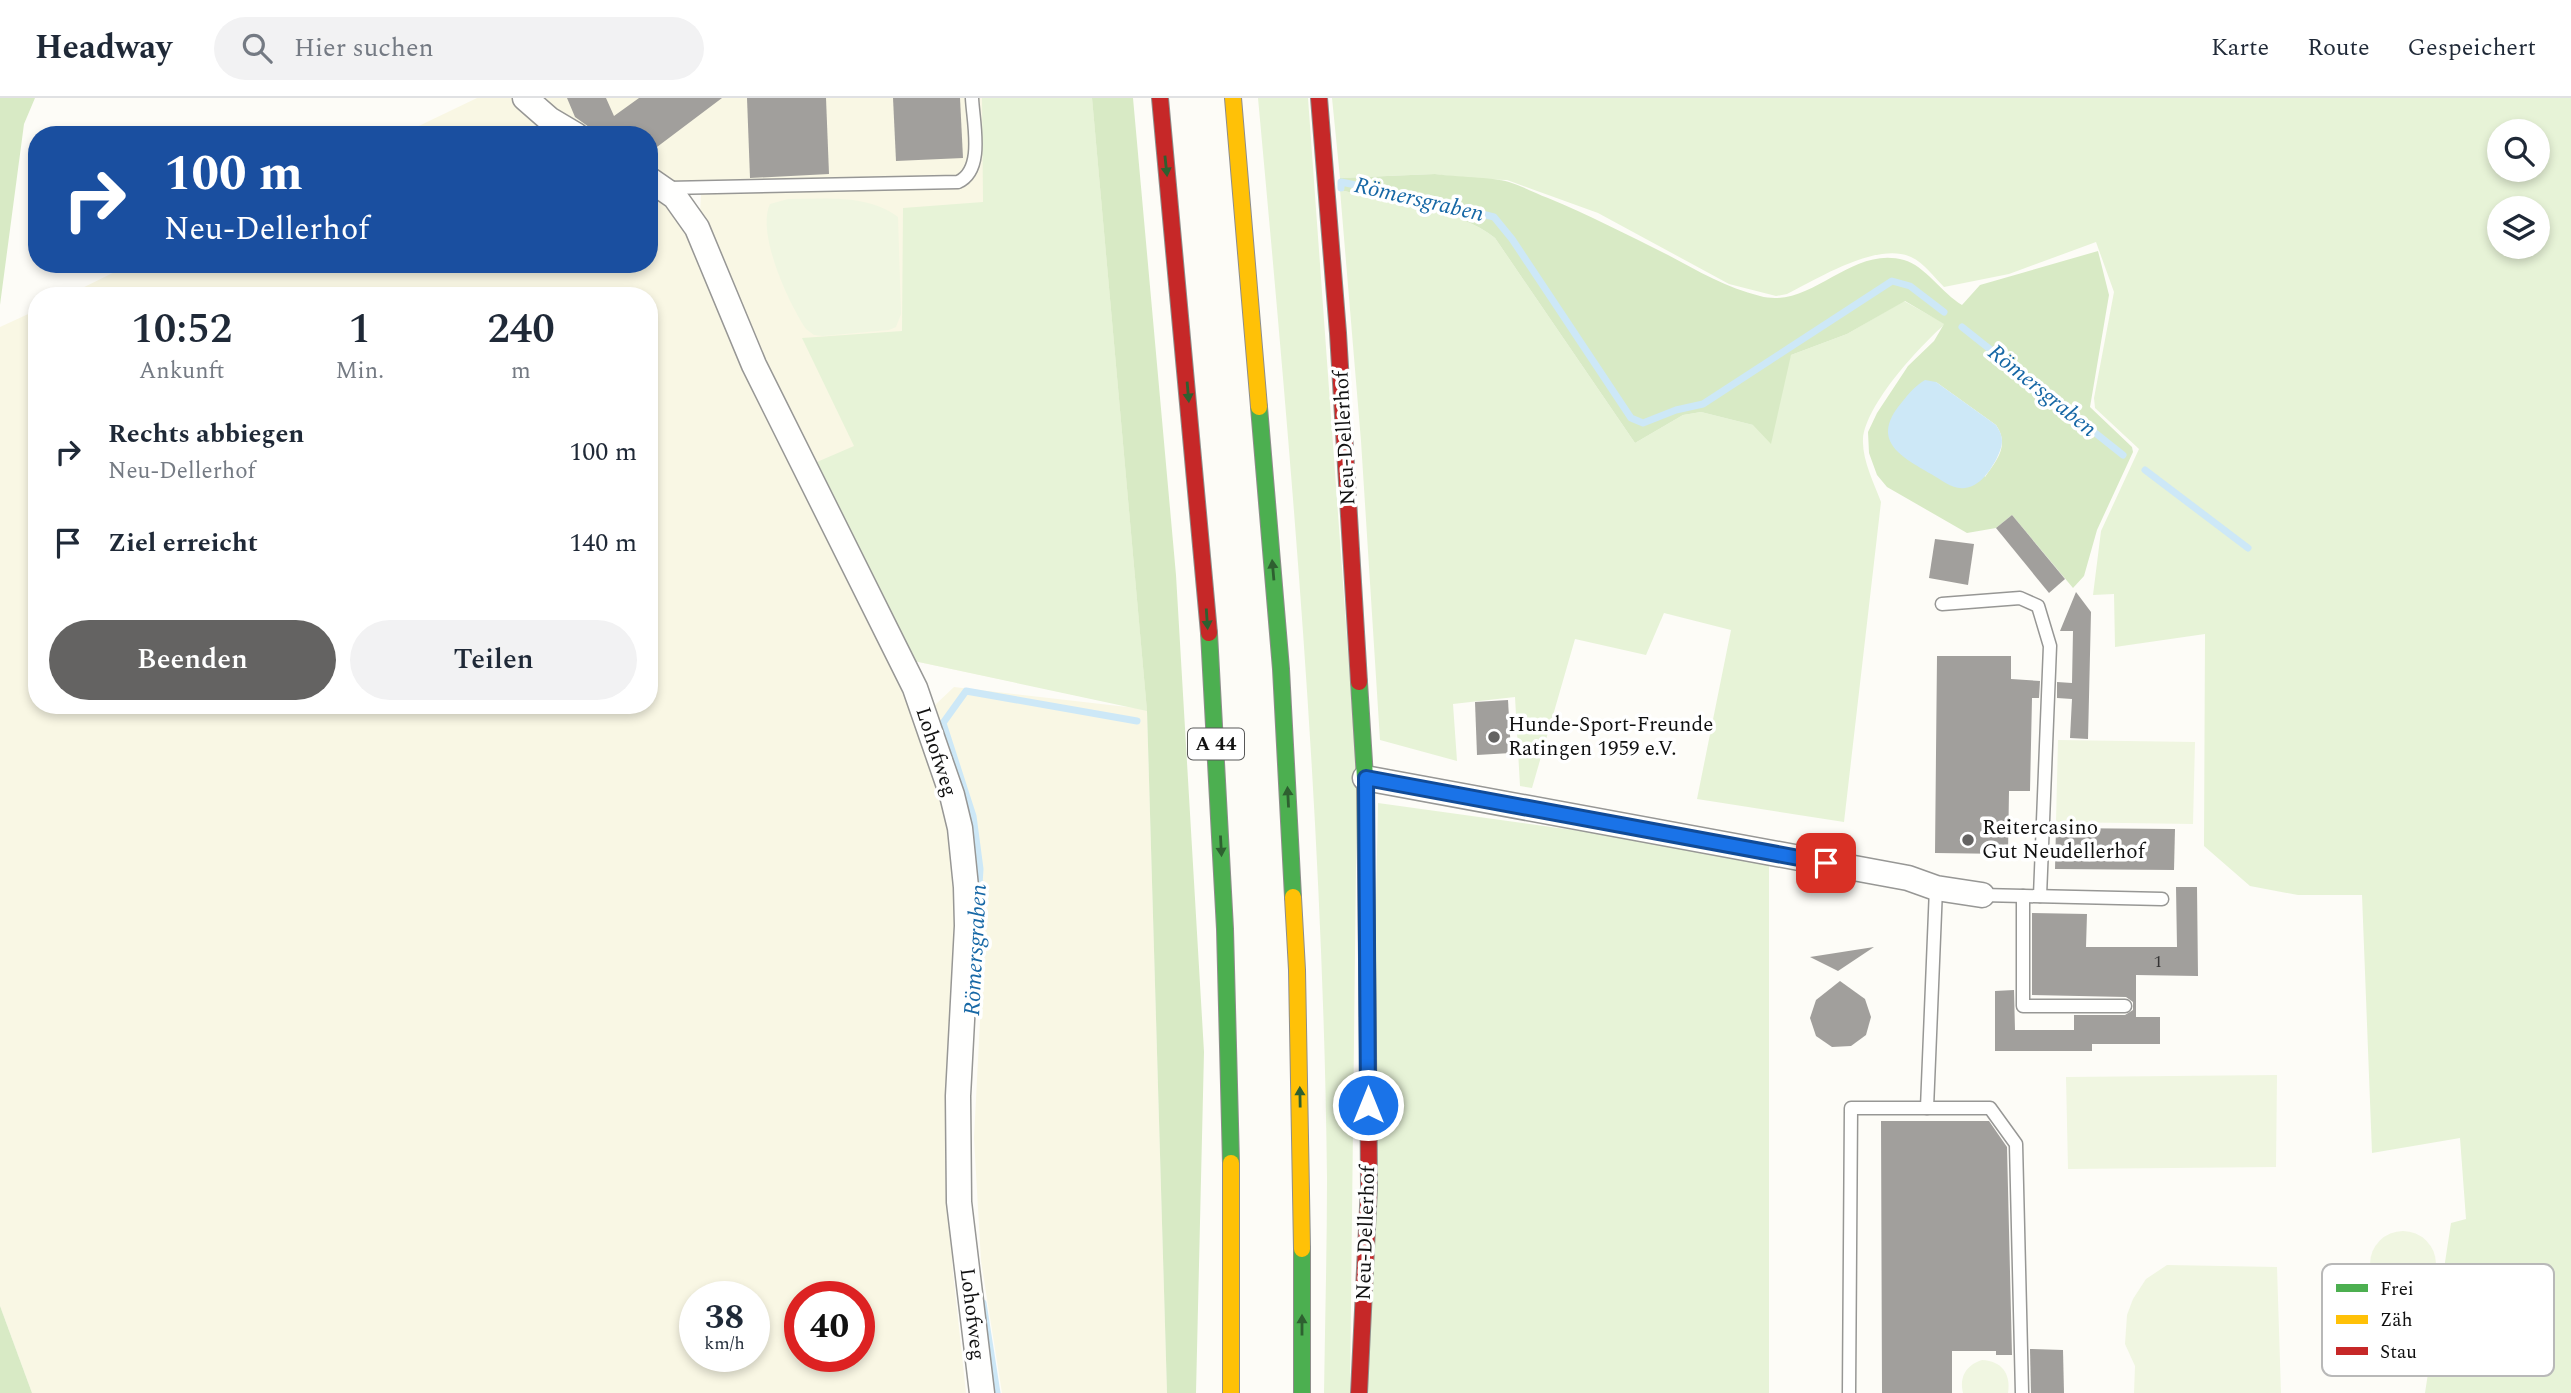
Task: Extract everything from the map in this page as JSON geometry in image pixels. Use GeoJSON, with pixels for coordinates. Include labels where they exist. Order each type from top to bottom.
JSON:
{"type":"FeatureCollection","features":[{"type":"Feature","properties":{"kind":"main road","name":"A 44"},"geometry":{"type":"LineString","coordinates":[[1160,98],[1204,570],[1218,774],[1231,1135],[1231,1393]]}},
{"type":"Feature","properties":{"kind":"main road"},"geometry":{"type":"LineString","coordinates":[[1233,98],[1282,669],[1297,970],[1302,1204],[1302,1393]]}},
{"type":"Feature","properties":{"kind":"main road","name":"Neu-Dellerhof"},"geometry":{"type":"LineString","coordinates":[[1319,98],[1338,333],[1366,778],[1369,1187],[1359,1393]]}},
{"type":"Feature","properties":{"kind":"street"},"geometry":{"type":"LineString","coordinates":[[525,98],[561,126]]}},
{"type":"Feature","properties":{"kind":"street","name":"Lohofweg"},"geometry":{"type":"LineString","coordinates":[[658,184],[684,207],[697,228],[754,365],[915,688],[952,795],[960,828],[967,887],[958,1096],[959,1202],[982,1393]]}},
{"type":"Feature","properties":{"kind":"street"},"geometry":{"type":"LineString","coordinates":[[1366,778],[1908,878],[1936,888],[1982,895]]}},
{"type":"Feature","properties":{"kind":"lane"},"geometry":{"type":"LineString","coordinates":[[658,183],[958,182],[968,175],[974,162],[972,98]]}},
{"type":"Feature","properties":{"kind":"lane"},"geometry":{"type":"LineString","coordinates":[[1942,604],[2020,598],[2038,606],[2043,619],[2050,646],[2040,896]]}},
{"type":"Feature","properties":{"kind":"lane"},"geometry":{"type":"LineString","coordinates":[[1927,1108],[1936,888]]}},
{"type":"Feature","properties":{"kind":"lane"},"geometry":{"type":"LineString","coordinates":[[1982,895],[2162,899]]}},
{"type":"Feature","properties":{"kind":"lane"},"geometry":{"type":"LineString","coordinates":[[2023,896],[2023,1006],[2125,1006]]}},
{"type":"Feature","properties":{"kind":"lane"},"geometry":{"type":"LineString","coordinates":[[1850,1393],[1851,1108],[1990,1108],[2016,1144],[2022,1393]]}},
{"type":"Feature","properties":{"kind":"shaded area"},"geometry":{"type":"Polygon","coordinates":[[[477,98],[514,98],[553,126],[419,126],[477,98]]]}},
{"type":"Feature","properties":{"kind":"shaded area"},"geometry":{"type":"Polygon","coordinates":[[[538,98],[1092,98],[1147,711],[1167,1393],[1002,1393],[981,1261],[974,1138],[984,943],[974,831],[935,705],[954,687],[1136,708],[914,661],[726,294],[700,211],[701,195],[658,180],[658,126],[574,126],[538,98]]]}},
{"type":"Feature","properties":{"kind":"shaded area"},"geometry":{"type":"Polygon","coordinates":[[[658,192],[677,208],[913,706],[948,817],[958,874],[946,1147],[953,1272],[966,1393],[32,1393],[0,1306],[0,327],[28,314],[28,714],[658,714],[658,287],[84,287],[113,273],[658,273],[658,192]]]}},
{"type":"Feature","properties":{"kind":"green space"},"geometry":{"type":"Polygon","coordinates":[[[0,98],[35,98],[24,124],[0,305],[0,98]]]}},
{"type":"Feature","properties":{"kind":"green space"},"geometry":{"type":"Polygon","coordinates":[[[982,98],[1092,98],[1147,711],[914,661],[810,465],[854,446],[802,338],[902,331],[903,208],[983,202],[982,98]]]}},
{"type":"Feature","properties":{"kind":"green space"},"geometry":{"type":"Polygon","coordinates":[[[1092,98],[1133,98],[1176,575],[1204,1052],[1196,1393],[1167,1393],[1147,711],[1092,98]]]}},
{"type":"Feature","properties":{"kind":"green space"},"geometry":{"type":"Polygon","coordinates":[[[1258,98],[1308,98],[1357,777],[1350,1393],[1324,1393],[1327,1178],[1319,907],[1293,502],[1258,98]]]}},
{"type":"Feature","properties":{"kind":"green space"},"geometry":{"type":"Polygon","coordinates":[[[1332,98],[2571,98],[2571,1393],[2425,1393],[2428,1376],[2554,1376],[2554,1264],[2445,1264],[2451,1223],[2466,1219],[2460,1138],[2372,1153],[2362,895],[2298,895],[2250,886],[2204,846],[2205,634],[2115,647],[2114,594],[2093,595],[2101,531],[2139,449],[2095,408],[2094,398],[2114,292],[2096,242],[2009,274],[1944,287],[1925,266],[1911,257],[1897,253],[1882,254],[1848,264],[1787,294],[1776,296],[1729,284],[1598,213],[1507,180],[1468,179],[1435,174],[1340,178],[1332,98]]]}},
{"type":"Feature","properties":{"kind":"green space"},"geometry":{"type":"Polygon","coordinates":[[[1435,174],[1509,182],[1593,218],[1724,284],[1748,293],[1779,298],[1814,287],[1866,261],[1884,258],[1911,263],[1962,305],[1980,285],[2098,251],[2109,295],[2090,407],[2132,447],[2133,452],[2097,530],[2084,576],[2073,588],[2012,515],[1996,528],[1967,533],[1887,487],[1877,475],[1869,453],[1868,432],[1877,413],[1908,366],[1934,341],[1944,324],[1905,301],[1847,334],[1791,355],[1771,444],[1753,425],[1701,412],[1683,415],[1635,443],[1495,238],[1481,228],[1443,213],[1340,190],[1340,178],[1435,174]],[[1936,382],[1985,477],[2002,446],[1996,425],[1936,382]]]}},
{"type":"Feature","properties":{"kind":"green space"},"geometry":{"type":"Polygon","coordinates":[[[1340,190],[1443,213],[1481,228],[1495,238],[1635,443],[1683,415],[1701,412],[1753,425],[1791,355],[1847,334],[1904,301],[1945,324],[1908,361],[1883,393],[1866,425],[1863,439],[1866,463],[1881,502],[1844,822],[1697,799],[1731,630],[1664,613],[1646,655],[1575,639],[1532,788],[1520,786],[1515,697],[1453,704],[1457,761],[1380,740],[1361,441],[1340,190]]]}},
{"type":"Feature","properties":{"kind":"green space"},"geometry":{"type":"Polygon","coordinates":[[[788,199],[860,201],[873,204],[898,217],[901,314],[896,327],[889,330],[823,336],[814,335],[806,329],[783,286],[767,232],[770,204],[788,199]]]}},
{"type":"Feature","properties":{"kind":"green space"},"geometry":{"type":"Polygon","coordinates":[[[2058,740],[2195,742],[2193,824],[2056,822],[2058,740]]]}},
{"type":"Feature","properties":{"kind":"green space"},"geometry":{"type":"Polygon","coordinates":[[[1378,803],[1769,857],[1769,1393],[1366,1393],[1378,803]]]}},
{"type":"Feature","properties":{"kind":"green space"},"geometry":{"type":"Polygon","coordinates":[[[2277,1075],[2276,1167],[2068,1169],[2066,1077],[2277,1075]]]}},
{"type":"Feature","properties":{"kind":"green space"},"geometry":{"type":"Polygon","coordinates":[[[2403,1231],[2426,1241],[2436,1264],[2370,1264],[2380,1241],[2403,1231]]]}},
{"type":"Feature","properties":{"kind":"green space"},"geometry":{"type":"Polygon","coordinates":[[[2167,1265],[2277,1267],[2281,1393],[2134,1393],[2135,1366],[2125,1344],[2127,1315],[2133,1299],[2146,1279],[2167,1265]]]}},
{"type":"Feature","properties":{"kind":"green space"},"geometry":{"type":"Polygon","coordinates":[[[0,1306],[32,1393],[0,1393],[0,1306]]]}},
{"type":"Feature","properties":{"kind":"green space"},"geometry":{"type":"Polygon","coordinates":[[[1982,1360],[1995,1363],[2004,1370],[2008,1380],[2008,1393],[1963,1393],[1965,1372],[1982,1360]]]}},
{"type":"Feature","properties":{"kind":"water"},"geometry":{"type":"Polygon","coordinates":[[[1925,380],[1936,382],[1996,425],[2001,434],[2001,446],[1996,460],[1983,478],[1970,487],[1956,488],[1943,482],[1901,455],[1889,439],[1891,419],[1898,407],[1925,380]]]}},
{"type":"Feature","properties":{"kind":"building"},"geometry":{"type":"Polygon","coordinates":[[[567,98],[606,98],[614,116],[639,98],[722,98],[658,146],[658,126],[588,126],[575,117],[567,98]]]}},
{"type":"Feature","properties":{"kind":"building"},"geometry":{"type":"Polygon","coordinates":[[[747,98],[826,98],[829,174],[750,178],[747,98]]]}},
{"type":"Feature","properties":{"kind":"building"},"geometry":{"type":"Polygon","coordinates":[[[893,98],[960,98],[963,158],[896,161],[893,98]]]}},
{"type":"Feature","properties":{"kind":"building"},"geometry":{"type":"Polygon","coordinates":[[[2012,515],[2065,579],[2049,593],[1996,528],[2012,515]]]}},
{"type":"Feature","properties":{"kind":"building"},"geometry":{"type":"Polygon","coordinates":[[[1935,539],[1974,544],[1968,585],[1929,578],[1935,539]]]}},
{"type":"Feature","properties":{"kind":"building"},"geometry":{"type":"Polygon","coordinates":[[[2076,592],[2091,612],[2088,739],[2070,738],[2072,699],[2057,698],[2057,682],[2072,683],[2073,631],[2060,631],[2076,592]]]}},
{"type":"Feature","properties":{"kind":"building"},"geometry":{"type":"Polygon","coordinates":[[[1937,656],[2011,656],[2011,679],[2040,681],[2039,698],[2032,698],[2030,791],[2009,791],[2008,854],[1935,853],[1937,656]]]}},
{"type":"Feature","properties":{"kind":"building","name":"Hunde-Sport-Freunde Ratingen 1959 e.V."},"geometry":{"type":"Polygon","coordinates":[[[1508,700],[1511,753],[1477,755],[1475,702],[1508,700]]]}},
{"type":"Feature","properties":{"kind":"building"},"geometry":{"type":"Polygon","coordinates":[[[2056,828],[2175,829],[2174,870],[2055,869],[2056,828]]]}},
{"type":"Feature","properties":{"kind":"building"},"geometry":{"type":"Polygon","coordinates":[[[2176,887],[2197,887],[2198,976],[2136,975],[2136,1017],[2160,1017],[2160,1044],[2092,1044],[2092,1051],[1995,1051],[1995,991],[2014,990],[2015,1030],[2074,1030],[2074,1015],[2125,1015],[2133,1010],[2133,1002],[2126,997],[2032,995],[2032,913],[2087,914],[2086,947],[2177,947],[2176,887]]]}},
{"type":"Feature","properties":{"kind":"building"},"geometry":{"type":"Polygon","coordinates":[[[1874,947],[1838,971],[1810,957],[1874,947]]]}},
{"type":"Feature","properties":{"kind":"building"},"geometry":{"type":"Polygon","coordinates":[[[1840,981],[1865,999],[1871,1017],[1866,1035],[1851,1046],[1832,1047],[1816,1036],[1810,1018],[1816,1000],[1840,981]]]}},
{"type":"Feature","properties":{"kind":"building"},"geometry":{"type":"Polygon","coordinates":[[[1881,1121],[1989,1121],[2007,1147],[2012,1355],[1996,1355],[1996,1351],[1952,1351],[1952,1393],[1882,1393],[1881,1121]]]}},
{"type":"Feature","properties":{"kind":"building"},"geometry":{"type":"Polygon","coordinates":[[[2030,1349],[2063,1350],[2064,1393],[2031,1393],[2030,1349]]]}},
{"type":"Feature","properties":{"kind":"waterway","name":"Römersgraben"},"geometry":{"type":"LineString","coordinates":[[1341,188],[1341,182],[1494,217],[1512,239],[1631,418],[1643,423],[1676,410],[1703,404],[1892,281],[1910,286],[1944,312]]}},
{"type":"Feature","properties":{"kind":"waterway","name":"Römersgraben"},"geometry":{"type":"LineString","coordinates":[[1962,327],[2123,455]]}},
{"type":"Feature","properties":{"kind":"waterway","name":"Römersgraben"},"geometry":{"type":"LineString","coordinates":[[2145,470],[2248,548]]}},
{"type":"Feature","properties":{"kind":"waterway","name":"Römersgraben"},"geometry":{"type":"LineString","coordinates":[[978,900],[980,869],[973,816],[943,723],[966,691],[1137,721]]}},
{"type":"Feature","properties":{"kind":"waterway","name":"Römersgraben"},"geometry":{"type":"LineString","coordinates":[[983,1303],[997,1393]]}},
{"type":"Feature","properties":{"kind":"traffic: fast"},"geometry":{"type":"LineString","coordinates":[[1259,407],[1281,669],[1293,897]]}},
{"type":"Feature","properties":{"kind":"traffic: fast"},"geometry":{"type":"LineString","coordinates":[[1209,633],[1225,929],[1231,1163]]}},
{"type":"Feature","properties":{"kind":"traffic: fast"},"geometry":{"type":"LineString","coordinates":[[1359,682],[1365,778],[1368,1050]]}},
{"type":"Feature","properties":{"kind":"traffic: fast"},"geometry":{"type":"LineString","coordinates":[[1302,1249],[1302,1393]]}},
{"type":"Feature","properties":{"kind":"traffic: slow"},"geometry":{"type":"LineString","coordinates":[[1233,98],[1259,407]]}},
{"type":"Feature","properties":{"kind":"traffic: slow"},"geometry":{"type":"LineString","coordinates":[[1293,897],[1297,970],[1302,1249]]}},
{"type":"Feature","properties":{"kind":"traffic: slow"},"geometry":{"type":"LineString","coordinates":[[1231,1163],[1231,1393]]}},
{"type":"Feature","properties":{"kind":"traffic: jam"},"geometry":{"type":"LineString","coordinates":[[1160,98],[1209,633]]}},
{"type":"Feature","properties":{"kind":"traffic: jam"},"geometry":{"type":"LineString","coordinates":[[1319,98],[1338,333],[1359,682]]}},
{"type":"Feature","properties":{"kind":"traffic: jam"},"geometry":{"type":"LineString","coordinates":[[1359,1393],[1369,1187],[1368,1050]]}},
{"type":"Feature","properties":{"kind":"place","name":"Hunde-Sport-Freunde Ratingen 1959 e.V."},"geometry":{"type":"Point","coordinates":[1494,737]}},
{"type":"Feature","properties":{"kind":"place","name":"Reitercasino Gut Neudellerhof"},"geometry":{"type":"Point","coordinates":[1968,840]}},
{"type":"Feature","properties":{"kind":"route"},"geometry":{"type":"LineString","coordinates":[[1368,1105],[1366,778],[1826,863]]}}]}
